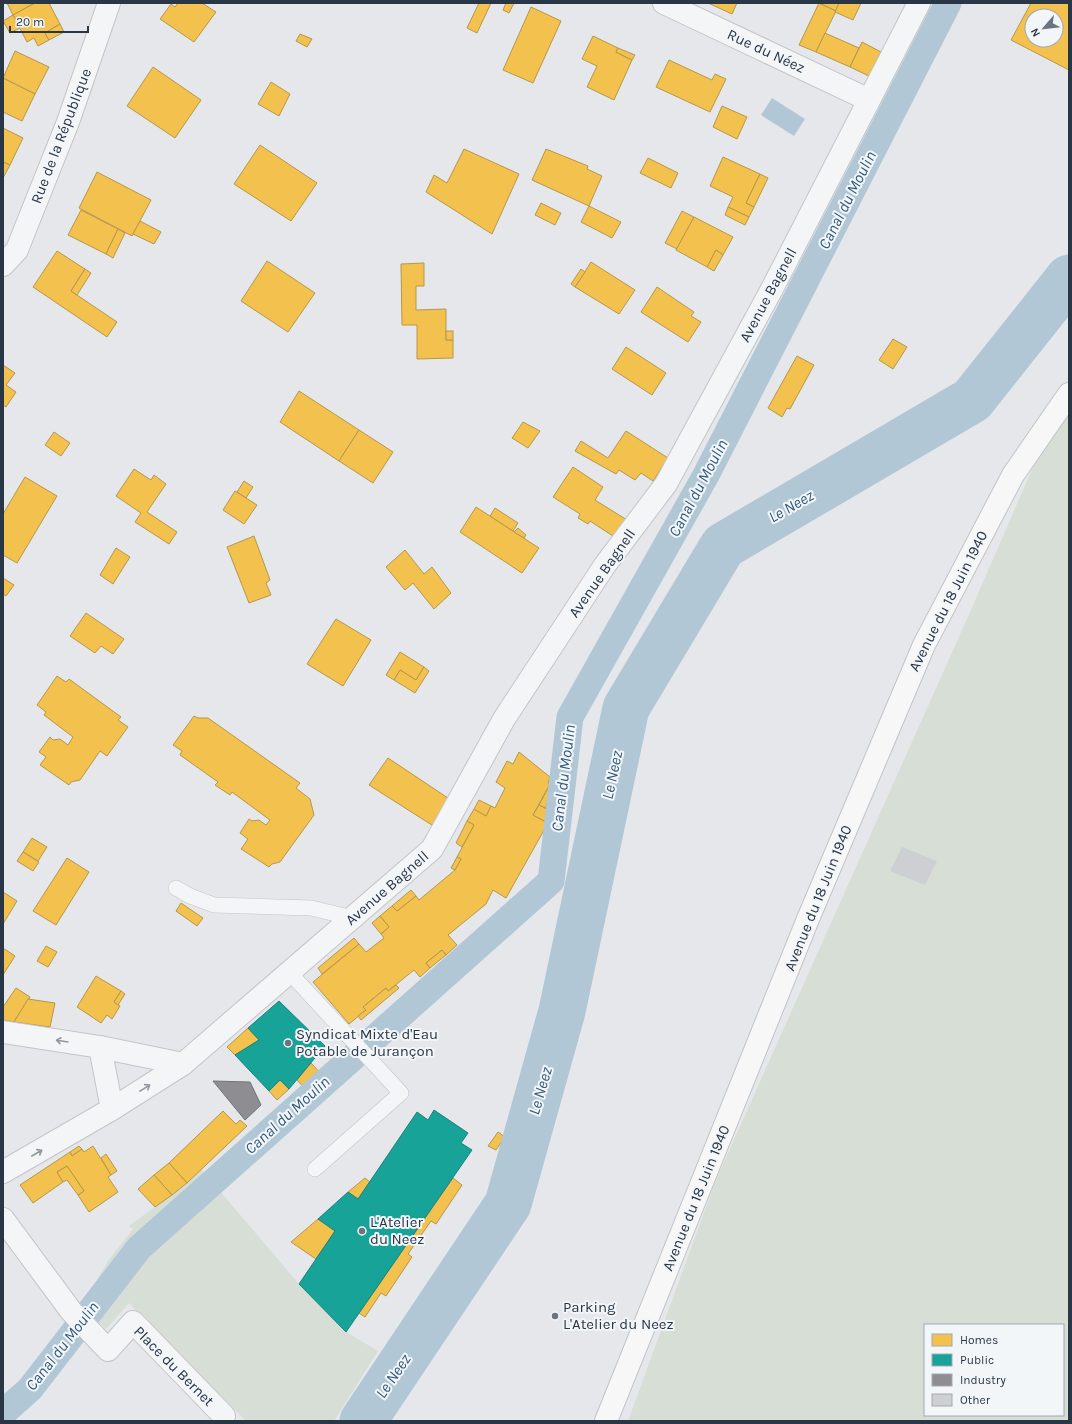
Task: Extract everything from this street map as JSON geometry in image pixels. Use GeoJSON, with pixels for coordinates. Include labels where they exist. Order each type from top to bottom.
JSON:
{"type":"FeatureCollection","features":[{"type":"Feature","properties":{"kind":"main road","name":"Avenue du 18 Juin 1940"},"geometry":{"type":"LineString","coordinates":[[606,1421],[808,919],[924,645],[1013,475],[1069,394]]}},
{"type":"Feature","properties":{"kind":"street","name":"Rue de la République"},"geometry":{"type":"LineString","coordinates":[[8,253],[68,122],[109,3]]}},
{"type":"Feature","properties":{"kind":"street","name":"Rue du Néez"},"geometry":{"type":"LineString","coordinates":[[664,3],[869,100]]}},
{"type":"Feature","properties":{"kind":"street","name":"Avenue Bagnell"},"geometry":{"type":"LineString","coordinates":[[184,1064],[432,850],[504,719],[605,565],[666,484],[773,287],[919,3]]}},
{"type":"Feature","properties":{"kind":"street"},"geometry":{"type":"LineString","coordinates":[[3,1032],[100,1047],[184,1064]]}},
{"type":"Feature","properties":{"kind":"street"},"geometry":{"type":"LineString","coordinates":[[100,1047],[112,1109]]}},
{"type":"Feature","properties":{"kind":"street"},"geometry":{"type":"LineString","coordinates":[[3,1172],[112,1109],[184,1064]]}},
{"type":"Feature","properties":{"kind":"street","name":"Place du Bernet"},"geometry":{"type":"LineString","coordinates":[[3,1219],[71,1311],[108,1350],[133,1322],[224,1416]]}},
{"type":"Feature","properties":{"kind":"lane"},"geometry":{"type":"LineString","coordinates":[[176,888],[190,896],[214,905],[311,908],[353,918]]}},
{"type":"Feature","properties":{"kind":"lane"},"geometry":{"type":"LineString","coordinates":[[289,972],[401,1093],[315,1169]]}},
{"type":"Feature","properties":{"kind":"shaded area"},"geometry":{"type":"Polygon","coordinates":[[[1069,384],[1069,1421],[628,1421],[716,1180],[971,610],[1069,384]]]}},
{"type":"Feature","properties":{"kind":"shaded area"},"geometry":{"type":"Polygon","coordinates":[[[201,1169],[299,1284],[346,1332],[378,1351],[334,1421],[246,1421],[129,1303],[106,1329],[82,1306],[108,1261],[133,1229],[129,1226],[187,1183],[201,1169]]]}},
{"type":"Feature","properties":{"kind":"water"},"geometry":{"type":"Polygon","coordinates":[[[772,98],[805,119],[794,136],[761,115],[772,98]]]}},
{"type":"Feature","properties":{"kind":"building: Homes"},"geometry":{"type":"Polygon","coordinates":[[[7,3],[35,3],[13,15],[7,3]]]}},
{"type":"Feature","properties":{"kind":"building: Homes"},"geometry":{"type":"Polygon","coordinates":[[[35,3],[49,3],[60,24],[45,33],[49,40],[38,46],[34,38],[27,42],[13,15],[35,3]]]}},
{"type":"Feature","properties":{"kind":"building: Homes"},"geometry":{"type":"Polygon","coordinates":[[[178,3],[202,3],[216,12],[194,42],[160,19],[171,4],[175,7],[178,3]]]}},
{"type":"Feature","properties":{"kind":"building: Homes"},"geometry":{"type":"Polygon","coordinates":[[[479,3],[491,3],[477,33],[467,28],[479,3]]]}},
{"type":"Feature","properties":{"kind":"building: Homes"},"geometry":{"type":"Polygon","coordinates":[[[506,3],[514,3],[509,13],[503,10],[506,3]]]}},
{"type":"Feature","properties":{"kind":"building: Homes"},"geometry":{"type":"Polygon","coordinates":[[[708,3],[737,3],[732,14],[708,3]]]}},
{"type":"Feature","properties":{"kind":"building: Homes"},"geometry":{"type":"Polygon","coordinates":[[[819,3],[836,11],[816,52],[799,45],[819,3]]]}},
{"type":"Feature","properties":{"kind":"building: Homes"},"geometry":{"type":"Polygon","coordinates":[[[819,3],[839,3],[836,11],[819,3]]]}},
{"type":"Feature","properties":{"kind":"building: Homes"},"geometry":{"type":"Polygon","coordinates":[[[839,3],[861,3],[853,20],[835,12],[839,3]]]}},
{"type":"Feature","properties":{"kind":"building: Homes"},"geometry":{"type":"Polygon","coordinates":[[[1031,3],[1069,3],[1069,70],[1026,48],[1064,48],[1064,8],[1028,8],[1031,3]]]}},
{"type":"Feature","properties":{"kind":"building: Homes"},"geometry":{"type":"Polygon","coordinates":[[[531,7],[561,21],[533,83],[503,70],[531,7]]]}},
{"type":"Feature","properties":{"kind":"building: Homes"},"geometry":{"type":"Polygon","coordinates":[[[13,15],[20,28],[10,33],[3,21],[13,15]]]}},
{"type":"Feature","properties":{"kind":"building: Homes"},"geometry":{"type":"Polygon","coordinates":[[[1024,16],[1024,47],[1011,40],[1024,16]]]}},
{"type":"Feature","properties":{"kind":"building: Homes"},"geometry":{"type":"Polygon","coordinates":[[[60,24],[64,32],[49,40],[45,33],[60,24]]]}},
{"type":"Feature","properties":{"kind":"building: Homes"},"geometry":{"type":"Polygon","coordinates":[[[825,33],[859,48],[850,67],[816,52],[825,33]]]}},
{"type":"Feature","properties":{"kind":"building: Homes"},"geometry":{"type":"Polygon","coordinates":[[[300,34],[312,39],[307,47],[296,41],[300,34]]]}},
{"type":"Feature","properties":{"kind":"building: Homes"},"geometry":{"type":"Polygon","coordinates":[[[593,36],[618,48],[616,52],[632,60],[614,100],[587,87],[597,66],[582,59],[593,36]]]}},
{"type":"Feature","properties":{"kind":"building: Homes"},"geometry":{"type":"Polygon","coordinates":[[[862,42],[881,52],[869,76],[850,67],[862,42]]]}},
{"type":"Feature","properties":{"kind":"building: Homes"},"geometry":{"type":"Polygon","coordinates":[[[618,48],[635,55],[632,60],[616,52],[618,48]]]}},
{"type":"Feature","properties":{"kind":"building: Homes"},"geometry":{"type":"Polygon","coordinates":[[[15,51],[49,67],[35,94],[3,78],[15,51]]]}},
{"type":"Feature","properties":{"kind":"building: Homes"},"geometry":{"type":"Polygon","coordinates":[[[669,60],[712,80],[715,74],[726,79],[710,112],[656,87],[669,60]]]}},
{"type":"Feature","properties":{"kind":"building: Homes"},"geometry":{"type":"Polygon","coordinates":[[[153,67],[201,100],[175,138],[127,106],[153,67]]]}},
{"type":"Feature","properties":{"kind":"building: Homes"},"geometry":{"type":"Polygon","coordinates":[[[3,78],[35,94],[22,121],[3,112],[3,78]]]}},
{"type":"Feature","properties":{"kind":"building: Homes"},"geometry":{"type":"Polygon","coordinates":[[[271,82],[290,94],[279,116],[258,104],[271,82]]]}},
{"type":"Feature","properties":{"kind":"building: Homes"},"geometry":{"type":"Polygon","coordinates":[[[722,106],[747,117],[737,139],[713,127],[722,106]]]}},
{"type":"Feature","properties":{"kind":"building: Homes"},"geometry":{"type":"Polygon","coordinates":[[[3,128],[23,138],[10,165],[3,162],[3,128]]]}},
{"type":"Feature","properties":{"kind":"building: Homes"},"geometry":{"type":"Polygon","coordinates":[[[260,145],[317,183],[291,221],[234,184],[260,145]]]}},
{"type":"Feature","properties":{"kind":"building: Homes"},"geometry":{"type":"Polygon","coordinates":[[[464,149],[519,174],[492,234],[426,192],[434,175],[447,183],[464,149]]]}},
{"type":"Feature","properties":{"kind":"building: Homes"},"geometry":{"type":"Polygon","coordinates":[[[546,149],[588,166],[587,169],[602,176],[589,206],[532,180],[546,149]]]}},
{"type":"Feature","properties":{"kind":"building: Homes"},"geometry":{"type":"Polygon","coordinates":[[[723,157],[760,174],[746,203],[754,207],[749,217],[728,207],[733,197],[710,186],[723,157]]]}},
{"type":"Feature","properties":{"kind":"building: Homes"},"geometry":{"type":"Polygon","coordinates":[[[648,158],[678,173],[671,188],[640,173],[648,158]]]}},
{"type":"Feature","properties":{"kind":"building: Homes"},"geometry":{"type":"Polygon","coordinates":[[[3,162],[10,165],[3,178],[3,162]]]}},
{"type":"Feature","properties":{"kind":"building: Homes"},"geometry":{"type":"Polygon","coordinates":[[[97,172],[151,200],[132,236],[79,208],[97,172]]]}},
{"type":"Feature","properties":{"kind":"building: Homes"},"geometry":{"type":"Polygon","coordinates":[[[760,174],[768,178],[754,207],[746,203],[760,174]]]}},
{"type":"Feature","properties":{"kind":"building: Homes"},"geometry":{"type":"Polygon","coordinates":[[[541,203],[561,213],[555,225],[535,215],[541,203]]]}},
{"type":"Feature","properties":{"kind":"building: Homes"},"geometry":{"type":"Polygon","coordinates":[[[589,206],[621,222],[612,238],[581,222],[589,206]]]}},
{"type":"Feature","properties":{"kind":"building: Homes"},"geometry":{"type":"Polygon","coordinates":[[[728,207],[749,217],[745,225],[725,215],[728,207]]]}},
{"type":"Feature","properties":{"kind":"building: Homes"},"geometry":{"type":"Polygon","coordinates":[[[81,210],[118,229],[106,254],[68,235],[81,210]]]}},
{"type":"Feature","properties":{"kind":"building: Homes"},"geometry":{"type":"Polygon","coordinates":[[[682,211],[694,217],[677,249],[665,243],[682,211]]]}},
{"type":"Feature","properties":{"kind":"building: Homes"},"geometry":{"type":"Polygon","coordinates":[[[694,217],[733,237],[723,255],[716,250],[707,267],[676,250],[694,217]]]}},
{"type":"Feature","properties":{"kind":"building: Homes"},"geometry":{"type":"Polygon","coordinates":[[[140,221],[161,232],[154,244],[133,234],[140,221]]]}},
{"type":"Feature","properties":{"kind":"building: Homes"},"geometry":{"type":"Polygon","coordinates":[[[118,229],[125,233],[113,258],[106,254],[118,229]]]}},
{"type":"Feature","properties":{"kind":"building: Homes"},"geometry":{"type":"Polygon","coordinates":[[[716,250],[723,255],[714,271],[707,267],[716,250]]]}},
{"type":"Feature","properties":{"kind":"building: Homes"},"geometry":{"type":"Polygon","coordinates":[[[57,251],[85,269],[71,291],[117,322],[107,337],[33,287],[57,251]]]}},
{"type":"Feature","properties":{"kind":"building: Homes"},"geometry":{"type":"Polygon","coordinates":[[[267,261],[315,293],[288,332],[241,301],[267,261]]]}},
{"type":"Feature","properties":{"kind":"building: Homes"},"geometry":{"type":"Polygon","coordinates":[[[591,262],[635,290],[619,314],[575,287],[591,262]]]}},
{"type":"Feature","properties":{"kind":"building: Homes"},"geometry":{"type":"Polygon","coordinates":[[[424,263],[424,286],[416,286],[416,310],[446,309],[446,340],[453,340],[453,358],[417,359],[417,325],[402,325],[401,264],[424,263]]]}},
{"type":"Feature","properties":{"kind":"building: Homes"},"geometry":{"type":"Polygon","coordinates":[[[85,269],[91,273],[77,295],[71,291],[85,269]]]}},
{"type":"Feature","properties":{"kind":"building: Homes"},"geometry":{"type":"Polygon","coordinates":[[[581,269],[585,272],[575,287],[571,284],[581,269]]]}},
{"type":"Feature","properties":{"kind":"building: Homes"},"geometry":{"type":"Polygon","coordinates":[[[657,287],[694,312],[691,316],[701,322],[688,342],[641,312],[657,287]]]}},
{"type":"Feature","properties":{"kind":"building: Homes"},"geometry":{"type":"Polygon","coordinates":[[[446,331],[453,331],[453,340],[446,340],[446,331]]]}},
{"type":"Feature","properties":{"kind":"building: Homes"},"geometry":{"type":"Polygon","coordinates":[[[893,339],[907,347],[893,369],[879,360],[893,339]]]}},
{"type":"Feature","properties":{"kind":"building: Homes"},"geometry":{"type":"Polygon","coordinates":[[[626,347],[666,373],[652,395],[612,369],[626,347]]]}},
{"type":"Feature","properties":{"kind":"building: Homes"},"geometry":{"type":"Polygon","coordinates":[[[797,356],[814,365],[790,409],[787,408],[782,417],[768,408],[797,356]]]}},
{"type":"Feature","properties":{"kind":"building: Homes"},"geometry":{"type":"Polygon","coordinates":[[[3,365],[15,373],[6,385],[16,392],[6,407],[3,405],[3,365]]]}},
{"type":"Feature","properties":{"kind":"building: Homes"},"geometry":{"type":"Polygon","coordinates":[[[299,391],[359,430],[339,461],[280,422],[299,391]]]}},
{"type":"Feature","properties":{"kind":"building: Homes"},"geometry":{"type":"Polygon","coordinates":[[[523,422],[540,431],[528,448],[512,438],[523,422]]]}},
{"type":"Feature","properties":{"kind":"building: Homes"},"geometry":{"type":"Polygon","coordinates":[[[359,430],[393,452],[373,483],[339,461],[359,430]]]}},
{"type":"Feature","properties":{"kind":"building: Homes"},"geometry":{"type":"Polygon","coordinates":[[[626,431],[668,458],[653,481],[641,473],[635,480],[619,470],[616,474],[575,451],[581,441],[608,458],[626,431]]]}},
{"type":"Feature","properties":{"kind":"building: Homes"},"geometry":{"type":"Polygon","coordinates":[[[54,432],[70,443],[61,456],[45,445],[54,432]]]}},
{"type":"Feature","properties":{"kind":"building: Homes"},"geometry":{"type":"Polygon","coordinates":[[[573,467],[603,487],[595,500],[627,520],[616,538],[590,521],[588,524],[578,518],[580,514],[553,497],[573,467]]]}},
{"type":"Feature","properties":{"kind":"building: Homes"},"geometry":{"type":"Polygon","coordinates":[[[134,469],[151,480],[154,475],[166,484],[147,512],[177,532],[169,544],[135,522],[141,513],[116,496],[134,469]]]}},
{"type":"Feature","properties":{"kind":"building: Homes"},"geometry":{"type":"Polygon","coordinates":[[[25,477],[57,496],[17,563],[3,555],[3,514],[25,477]]]}},
{"type":"Feature","properties":{"kind":"building: Homes"},"geometry":{"type":"Polygon","coordinates":[[[244,481],[253,487],[246,498],[237,492],[244,481]]]}},
{"type":"Feature","properties":{"kind":"building: Homes"},"geometry":{"type":"Polygon","coordinates":[[[235,491],[257,505],[244,524],[223,510],[235,491]]]}},
{"type":"Feature","properties":{"kind":"building: Homes"},"geometry":{"type":"Polygon","coordinates":[[[476,507],[539,548],[522,573],[460,532],[476,507]]]}},
{"type":"Feature","properties":{"kind":"building: Homes"},"geometry":{"type":"Polygon","coordinates":[[[495,508],[518,523],[513,531],[490,516],[495,508]]]}},
{"type":"Feature","properties":{"kind":"building: Homes"},"geometry":{"type":"Polygon","coordinates":[[[518,528],[526,535],[524,538],[514,532],[518,528]]]}},
{"type":"Feature","properties":{"kind":"building: Homes"},"geometry":{"type":"Polygon","coordinates":[[[254,536],[270,580],[266,583],[271,595],[249,603],[227,547],[254,536]]]}},
{"type":"Feature","properties":{"kind":"building: Homes"},"geometry":{"type":"Polygon","coordinates":[[[116,548],[130,557],[113,584],[100,575],[116,548]]]}},
{"type":"Feature","properties":{"kind":"building: Homes"},"geometry":{"type":"Polygon","coordinates":[[[405,550],[424,574],[432,567],[451,593],[434,609],[413,583],[405,590],[386,567],[405,550]]]}},
{"type":"Feature","properties":{"kind":"building: Homes"},"geometry":{"type":"Polygon","coordinates":[[[3,578],[14,585],[6,596],[3,594],[3,578]]]}},
{"type":"Feature","properties":{"kind":"building: Homes"},"geometry":{"type":"Polygon","coordinates":[[[86,613],[124,639],[113,654],[101,646],[95,653],[70,636],[86,613]]]}},
{"type":"Feature","properties":{"kind":"building: Homes"},"geometry":{"type":"Polygon","coordinates":[[[336,619],[371,640],[343,686],[307,664],[336,619]]]}},
{"type":"Feature","properties":{"kind":"building: Homes"},"geometry":{"type":"Polygon","coordinates":[[[400,652],[424,667],[416,680],[400,670],[394,680],[386,675],[400,652]]]}},
{"type":"Feature","properties":{"kind":"building: Homes"},"geometry":{"type":"Polygon","coordinates":[[[424,667],[429,671],[415,693],[394,680],[400,670],[416,680],[424,667]]]}},
{"type":"Feature","properties":{"kind":"building: Homes"},"geometry":{"type":"Polygon","coordinates":[[[57,676],[66,682],[69,679],[121,717],[118,720],[128,727],[107,756],[100,751],[80,780],[71,782],[69,785],[40,765],[46,757],[39,752],[50,737],[53,740],[60,739],[68,745],[73,737],[44,715],[46,712],[37,705],[57,676]]]}},
{"type":"Feature","properties":{"kind":"building: Homes"},"geometry":{"type":"Polygon","coordinates":[[[194,716],[198,718],[208,718],[300,783],[296,788],[310,799],[314,815],[280,862],[272,864],[269,867],[241,849],[248,839],[240,833],[249,819],[252,821],[259,820],[266,825],[270,820],[232,792],[230,795],[215,785],[218,782],[180,755],[182,751],[173,745],[194,716]]]}},
{"type":"Feature","properties":{"kind":"building: Homes"},"geometry":{"type":"Polygon","coordinates":[[[519,752],[550,777],[548,783],[550,784],[533,815],[548,823],[506,898],[493,890],[486,904],[448,935],[457,945],[446,955],[442,950],[426,963],[430,968],[420,977],[414,970],[388,991],[386,988],[363,1007],[366,1010],[349,1024],[313,982],[359,944],[366,952],[384,938],[381,934],[389,927],[380,916],[392,906],[397,911],[416,896],[419,900],[455,870],[461,859],[457,857],[474,825],[467,821],[474,809],[486,816],[491,806],[495,808],[505,788],[496,782],[507,761],[513,764],[519,752]]]}},
{"type":"Feature","properties":{"kind":"building: Homes"},"geometry":{"type":"Polygon","coordinates":[[[388,758],[448,798],[435,827],[369,785],[388,758]]]}},
{"type":"Feature","properties":{"kind":"building: Homes"},"geometry":{"type":"Polygon","coordinates":[[[547,790],[553,793],[545,808],[539,805],[547,790]]]}},
{"type":"Feature","properties":{"kind":"building: Homes"},"geometry":{"type":"Polygon","coordinates":[[[479,800],[491,806],[486,816],[474,809],[479,800]]]}},
{"type":"Feature","properties":{"kind":"building: Homes"},"geometry":{"type":"Polygon","coordinates":[[[539,805],[554,813],[548,823],[533,815],[539,805]]]}},
{"type":"Feature","properties":{"kind":"building: Homes"},"geometry":{"type":"Polygon","coordinates":[[[467,821],[474,825],[462,847],[456,843],[467,821]]]}},
{"type":"Feature","properties":{"kind":"building: Homes"},"geometry":{"type":"Polygon","coordinates":[[[32,838],[47,847],[38,861],[23,852],[32,838]]]}},
{"type":"Feature","properties":{"kind":"building: Homes"},"geometry":{"type":"Polygon","coordinates":[[[23,852],[39,862],[33,871],[17,861],[23,852]]]}},
{"type":"Feature","properties":{"kind":"building: Homes"},"geometry":{"type":"Polygon","coordinates":[[[457,857],[461,859],[455,870],[451,868],[457,857]]]}},
{"type":"Feature","properties":{"kind":"building: Homes"},"geometry":{"type":"Polygon","coordinates":[[[67,858],[89,872],[56,925],[33,911],[67,858]]]}},
{"type":"Feature","properties":{"kind":"building: Homes"},"geometry":{"type":"Polygon","coordinates":[[[411,890],[416,896],[397,911],[392,906],[411,890]]]}},
{"type":"Feature","properties":{"kind":"building: Homes"},"geometry":{"type":"Polygon","coordinates":[[[3,892],[17,901],[3,924],[3,892]]]}},
{"type":"Feature","properties":{"kind":"building: Homes"},"geometry":{"type":"Polygon","coordinates":[[[181,903],[203,918],[197,926],[176,911],[181,903]]]}},
{"type":"Feature","properties":{"kind":"building: Homes"},"geometry":{"type":"Polygon","coordinates":[[[380,916],[389,927],[381,934],[372,923],[380,916]]]}},
{"type":"Feature","properties":{"kind":"building: Homes"},"geometry":{"type":"Polygon","coordinates":[[[354,938],[359,944],[322,974],[318,968],[354,938]]]}},
{"type":"Feature","properties":{"kind":"building: Homes"},"geometry":{"type":"Polygon","coordinates":[[[46,946],[57,952],[48,967],[37,961],[46,946]]]}},
{"type":"Feature","properties":{"kind":"building: Homes"},"geometry":{"type":"Polygon","coordinates":[[[3,948],[15,956],[3,975],[3,948]]]}},
{"type":"Feature","properties":{"kind":"building: Homes"},"geometry":{"type":"Polygon","coordinates":[[[442,950],[446,955],[430,968],[426,963],[442,950]]]}},
{"type":"Feature","properties":{"kind":"building: Homes"},"geometry":{"type":"Polygon","coordinates":[[[96,976],[121,991],[114,1002],[120,1006],[112,1019],[107,1015],[101,1023],[77,1007],[96,976]]]}},
{"type":"Feature","properties":{"kind":"building: Homes"},"geometry":{"type":"Polygon","coordinates":[[[396,985],[399,988],[361,1020],[358,1016],[366,1010],[363,1007],[386,988],[388,991],[396,985]]]}},
{"type":"Feature","properties":{"kind":"building: Homes"},"geometry":{"type":"Polygon","coordinates":[[[16,988],[30,997],[14,1022],[3,1020],[3,1007],[16,988]]]}},
{"type":"Feature","properties":{"kind":"building: Homes"},"geometry":{"type":"Polygon","coordinates":[[[121,991],[125,994],[118,1005],[114,1002],[121,991]]]}},
{"type":"Feature","properties":{"kind":"building: Homes"},"geometry":{"type":"Polygon","coordinates":[[[28,999],[55,1003],[50,1027],[14,1022],[28,999]]]}},
{"type":"Feature","properties":{"kind":"building: Homes"},"geometry":{"type":"Polygon","coordinates":[[[248,1028],[259,1040],[235,1055],[227,1047],[248,1028]]]}},
{"type":"Feature","properties":{"kind":"building: Homes"},"geometry":{"type":"Polygon","coordinates":[[[311,1063],[323,1076],[307,1091],[297,1080],[311,1063]]]}},
{"type":"Feature","properties":{"kind":"building: Homes"},"geometry":{"type":"Polygon","coordinates":[[[280,1080],[289,1089],[277,1100],[269,1091],[280,1080]]]}},
{"type":"Feature","properties":{"kind":"building: Homes"},"geometry":{"type":"Polygon","coordinates":[[[223,1111],[236,1124],[240,1120],[247,1126],[187,1183],[169,1163],[223,1111]]]}},
{"type":"Feature","properties":{"kind":"building: Homes"},"geometry":{"type":"Polygon","coordinates":[[[498,1132],[505,1137],[496,1150],[488,1146],[498,1132]]]}},
{"type":"Feature","properties":{"kind":"building: Homes"},"geometry":{"type":"Polygon","coordinates":[[[79,1146],[82,1149],[72,1156],[70,1152],[79,1146]]]}},
{"type":"Feature","properties":{"kind":"building: Homes"},"geometry":{"type":"Polygon","coordinates":[[[93,1146],[111,1175],[108,1177],[118,1192],[89,1212],[78,1195],[84,1191],[67,1166],[57,1172],[63,1182],[33,1203],[20,1185],[70,1152],[72,1156],[82,1149],[84,1152],[93,1146]]]}},
{"type":"Feature","properties":{"kind":"building: Homes"},"geometry":{"type":"Polygon","coordinates":[[[106,1154],[117,1171],[111,1175],[101,1158],[106,1154]]]}},
{"type":"Feature","properties":{"kind":"building: Homes"},"geometry":{"type":"Polygon","coordinates":[[[169,1163],[187,1183],[172,1195],[154,1175],[169,1163]]]}},
{"type":"Feature","properties":{"kind":"building: Homes"},"geometry":{"type":"Polygon","coordinates":[[[67,1166],[84,1191],[78,1195],[67,1180],[63,1182],[57,1172],[67,1166]]]}},
{"type":"Feature","properties":{"kind":"building: Homes"},"geometry":{"type":"Polygon","coordinates":[[[154,1175],[172,1195],[155,1207],[138,1189],[154,1175]]]}},
{"type":"Feature","properties":{"kind":"building: Homes"},"geometry":{"type":"Polygon","coordinates":[[[365,1178],[370,1182],[358,1199],[348,1192],[365,1178]]]}},
{"type":"Feature","properties":{"kind":"building: Homes"},"geometry":{"type":"Polygon","coordinates":[[[453,1178],[462,1185],[436,1224],[431,1221],[408,1254],[412,1257],[386,1296],[381,1293],[365,1317],[359,1313],[453,1178]]]}},
{"type":"Feature","properties":{"kind":"building: Homes"},"geometry":{"type":"Polygon","coordinates":[[[318,1219],[335,1231],[316,1259],[291,1242],[318,1219]]]}},
{"type":"Feature","properties":{"kind":"building: Public","name":"Syndicat Mixte d'Eau Potable de Jurançon"},"geometry":{"type":"Polygon","coordinates":[[[279,1001],[325,1046],[289,1089],[280,1080],[269,1091],[235,1055],[259,1040],[248,1028],[279,1001]]]}},
{"type":"Feature","properties":{"kind":"building: Public"},"geometry":{"type":"Polygon","coordinates":[[[434,1110],[468,1133],[461,1143],[472,1150],[346,1332],[299,1284],[335,1231],[318,1219],[348,1192],[358,1199],[417,1112],[428,1120],[434,1110]]]}},
{"type":"Feature","properties":{"kind":"building: Industry"},"geometry":{"type":"Polygon","coordinates":[[[213,1081],[250,1082],[261,1105],[245,1120],[213,1081]]]}},
{"type":"Feature","properties":{"kind":"building: Other"},"geometry":{"type":"Polygon","coordinates":[[[902,847],[937,861],[925,885],[890,871],[902,847]]]}},
{"type":"Feature","properties":{"kind":"waterway","name":"Canal du Moulin"},"geometry":{"type":"LineString","coordinates":[[3,1413],[30,1389],[139,1248],[551,881],[570,717],[706,475],[948,3]]}},
{"type":"Feature","properties":{"kind":"waterway","name":"Le Neez"},"geometry":{"type":"LineString","coordinates":[[363,1421],[508,1204],[562,1011],[626,708],[723,546],[972,400],[1069,278]]}},
{"type":"Feature","properties":{"kind":"place","name":"Syndicat Mixte d'Eau Potable de Jurançon"},"geometry":{"type":"Point","coordinates":[288,1043]}},
{"type":"Feature","properties":{"kind":"place","name":"L'Atelier du Neez"},"geometry":{"type":"Point","coordinates":[362,1231]}},
{"type":"Feature","properties":{"kind":"place","name":"Parking L'Atelier du Neez"},"geometry":{"type":"Point","coordinates":[555,1316]}}]}
